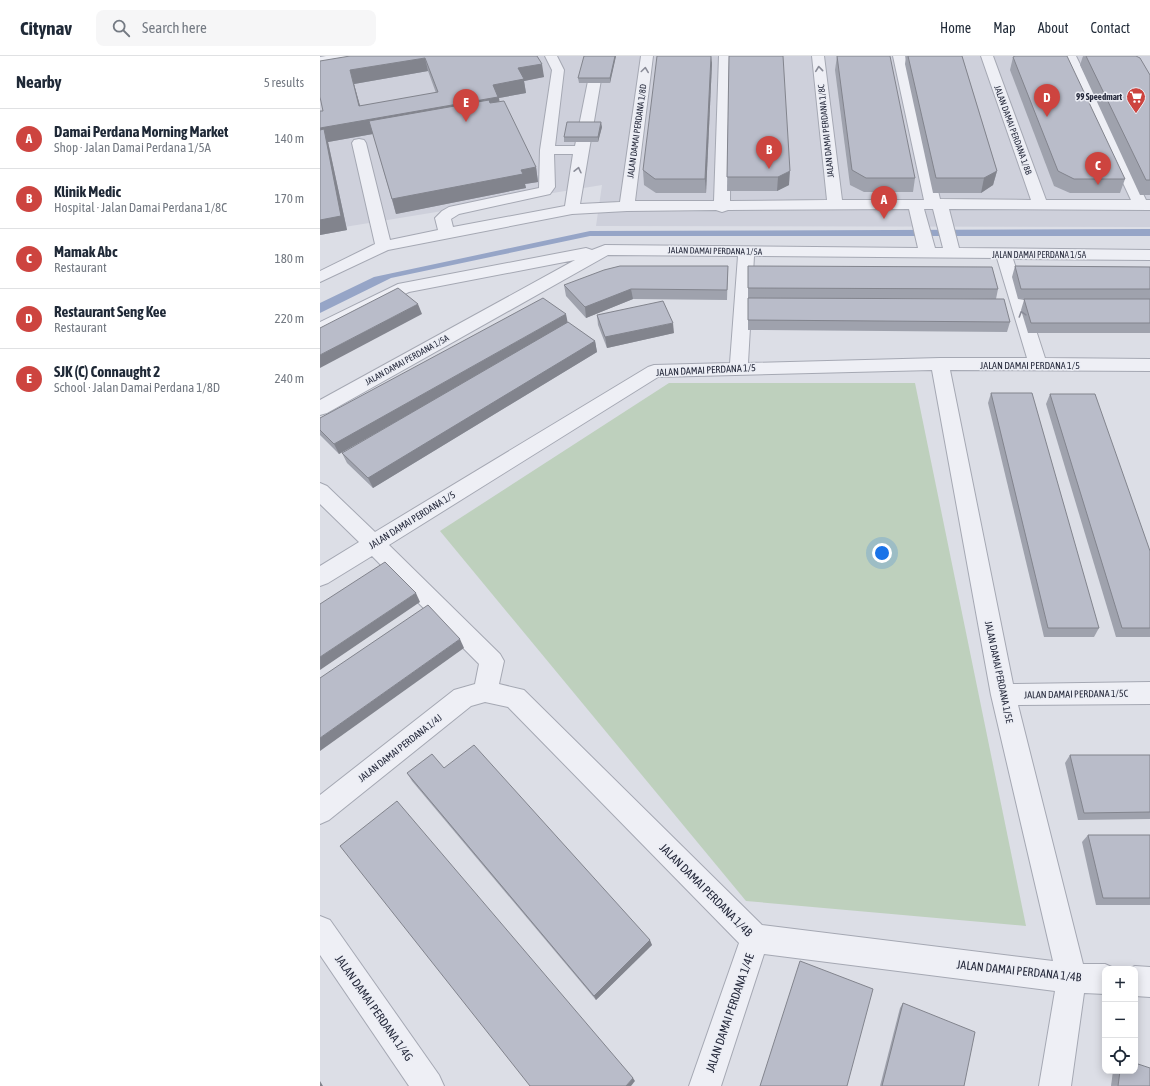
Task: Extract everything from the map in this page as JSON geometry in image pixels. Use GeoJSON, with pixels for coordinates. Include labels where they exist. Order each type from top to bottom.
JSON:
{"type":"FeatureCollection","features":[{"type":"Feature","properties":{"kind":"street"},"geometry":{"type":"LineString","coordinates":[[320,61],[347,56]]}},
{"type":"Feature","properties":{"kind":"street"},"geometry":{"type":"LineString","coordinates":[[447,234],[442,218],[454,210],[545,191],[547,150],[558,70],[552,56]]}},
{"type":"Feature","properties":{"kind":"street"},"geometry":{"type":"LineString","coordinates":[[572,209],[576,180],[600,56]]}},
{"type":"Feature","properties":{"kind":"street","name":"JALAN DAMAI PERDANA 1/8D"},"geometry":{"type":"LineString","coordinates":[[626,206],[647,56]]}},
{"type":"Feature","properties":{"kind":"street"},"geometry":{"type":"LineString","coordinates":[[722,207],[725,56]]}},
{"type":"Feature","properties":{"kind":"street","name":"JALAN DAMAI PERDANA 1/8C"},"geometry":{"type":"LineString","coordinates":[[818,56],[835,205]]}},
{"type":"Feature","properties":{"kind":"street"},"geometry":{"type":"LineString","coordinates":[[899,56],[936,204],[951,249]]}},
{"type":"Feature","properties":{"kind":"street","name":"JALAN DAMAI PERDANA 1/8B"},"geometry":{"type":"LineString","coordinates":[[987,56],[1040,204]]}},
{"type":"Feature","properties":{"kind":"street"},"geometry":{"type":"LineString","coordinates":[[320,277],[383,246],[572,209],[626,206],[722,207],[915,204],[1145,205],[1070,56]]}},
{"type":"Feature","properties":{"kind":"street"},"geometry":{"type":"LineString","coordinates":[[359,143],[383,246]]}},
{"type":"Feature","properties":{"kind":"street"},"geometry":{"type":"LineString","coordinates":[[547,150],[583,150]]}},
{"type":"Feature","properties":{"kind":"street"},"geometry":{"type":"LineString","coordinates":[[915,204],[927,249]]}},
{"type":"Feature","properties":{"kind":"street","name":"JALAN DAMAI PERDANA 1/5A"},"geometry":{"type":"LineString","coordinates":[[320,408],[605,250],[746,252],[951,249],[1004,255],[1150,255]]}},
{"type":"Feature","properties":{"kind":"street"},"geometry":{"type":"LineString","coordinates":[[320,329],[404,288],[605,250]]}},
{"type":"Feature","properties":{"kind":"street"},"geometry":{"type":"LineString","coordinates":[[739,367],[746,252]]}},
{"type":"Feature","properties":{"kind":"street"},"geometry":{"type":"LineString","coordinates":[[1004,255],[1038,365]]}},
{"type":"Feature","properties":{"kind":"street","name":"JALAN DAMAI PERDANA 1/5"},"geometry":{"type":"LineString","coordinates":[[320,577],[654,370],[739,367],[940,364],[1038,365],[1148,370]]}},
{"type":"Feature","properties":{"kind":"street","name":"JALAN DAMAI PERDANA 1/5E"},"geometry":{"type":"LineString","coordinates":[[940,364],[1003,695],[1072,978]]}},
{"type":"Feature","properties":{"kind":"street"},"geometry":{"type":"LineString","coordinates":[[320,491],[492,661],[484,692]]}},
{"type":"Feature","properties":{"kind":"street","name":"JALAN DAMAI PERDANA 1/4J"},"geometry":{"type":"LineString","coordinates":[[320,811],[463,698],[484,692]]}},
{"type":"Feature","properties":{"kind":"street","name":"JALAN DAMAI PERDANA 1/4B"},"geometry":{"type":"LineString","coordinates":[[484,692],[515,698],[754,939],[1072,978],[1102,979]]}},
{"type":"Feature","properties":{"kind":"street","name":"JALAN DAMAI PERDANA 1/5C"},"geometry":{"type":"LineString","coordinates":[[1003,695],[1150,693]]}},
{"type":"Feature","properties":{"kind":"street","name":"JALAN DAMAI PERDANA 1/4G"},"geometry":{"type":"LineString","coordinates":[[320,930],[428,1086]]}},
{"type":"Feature","properties":{"kind":"street","name":"JALAN DAMAI PERDANA 1/4E"},"geometry":{"type":"LineString","coordinates":[[705,1086],[754,939]]}},
{"type":"Feature","properties":{"kind":"street"},"geometry":{"type":"LineString","coordinates":[[1055,1086],[1072,978]]}},
{"type":"Feature","properties":{"kind":"street"},"geometry":{"type":"LineString","coordinates":[[1138,981],[1150,982]]}},
{"type":"Feature","properties":{"kind":"shaded area"},"geometry":{"type":"Polygon","coordinates":[[[320,56],[1150,56],[1150,227],[596,226],[602,185],[320,231],[320,56]]]}},
{"type":"Feature","properties":{"kind":"green space"},"geometry":{"type":"Polygon","coordinates":[[[669,383],[915,383],[1026,926],[746,901],[440,531],[669,383]]]}},
{"type":"Feature","properties":{"kind":"water"},"geometry":{"type":"Polygon","coordinates":[[[1150,229],[1150,236],[590,236],[391,278],[320,313],[320,303],[374,277],[590,231],[1150,229]]]}},
{"type":"Feature","properties":{"kind":"building"},"geometry":{"type":"Polygon","coordinates":[[[350,56],[537,56],[542,64],[518,68],[524,79],[493,85],[498,97],[320,128],[320,111],[323,111],[320,97],[320,61],[350,56]],[[425,58],[350,70],[359,106],[438,92],[425,58]]]}},
{"type":"Feature","properties":{"kind":"building"},"geometry":{"type":"Polygon","coordinates":[[[584,56],[615,56],[610,78],[578,78],[584,56]]]}},
{"type":"Feature","properties":{"kind":"building"},"geometry":{"type":"Polygon","coordinates":[[[657,56],[711,56],[705,179],[655,179],[643,170],[657,56]]]}},
{"type":"Feature","properties":{"kind":"building"},"geometry":{"type":"Polygon","coordinates":[[[729,56],[783,56],[790,171],[778,177],[727,177],[729,56]]]}},
{"type":"Feature","properties":{"kind":"building"},"geometry":{"type":"Polygon","coordinates":[[[837,56],[890,56],[915,178],[866,178],[852,170],[837,56]]]}},
{"type":"Feature","properties":{"kind":"building"},"geometry":{"type":"Polygon","coordinates":[[[908,56],[962,56],[997,171],[984,178],[936,178],[908,56]]]}},
{"type":"Feature","properties":{"kind":"building"},"geometry":{"type":"Polygon","coordinates":[[[1067,56],[1125,179],[1074,179],[1058,171],[1013,57],[1067,56]]]}},
{"type":"Feature","properties":{"kind":"building"},"geometry":{"type":"Polygon","coordinates":[[[1086,56],[1136,56],[1140,58],[1150,75],[1150,180],[1146,180],[1086,56]]]}},
{"type":"Feature","properties":{"kind":"building"},"geometry":{"type":"Polygon","coordinates":[[[489,100],[490,103],[504,101],[536,167],[521,170],[523,174],[392,199],[369,121],[489,100]]]}},
{"type":"Feature","properties":{"kind":"building"},"geometry":{"type":"Polygon","coordinates":[[[567,122],[601,122],[598,137],[564,137],[567,122]]]}},
{"type":"Feature","properties":{"kind":"building"},"geometry":{"type":"Polygon","coordinates":[[[324,129],[341,216],[320,220],[320,130],[324,129]]]}},
{"type":"Feature","properties":{"kind":"building"},"geometry":{"type":"Polygon","coordinates":[[[620,266],[728,266],[727,290],[631,289],[585,307],[564,285],[604,270],[620,266]]]}},
{"type":"Feature","properties":{"kind":"building"},"geometry":{"type":"Polygon","coordinates":[[[748,266],[992,267],[998,289],[748,288],[748,266]]]}},
{"type":"Feature","properties":{"kind":"building"},"geometry":{"type":"Polygon","coordinates":[[[1015,266],[1150,267],[1150,289],[1021,289],[1015,266]]]}},
{"type":"Feature","properties":{"kind":"building"},"geometry":{"type":"Polygon","coordinates":[[[398,288],[418,304],[320,355],[320,328],[398,288]]]}},
{"type":"Feature","properties":{"kind":"building"},"geometry":{"type":"Polygon","coordinates":[[[543,298],[566,314],[334,444],[320,430],[320,418],[543,298]]]}},
{"type":"Feature","properties":{"kind":"building"},"geometry":{"type":"Polygon","coordinates":[[[748,298],[1004,299],[1010,322],[748,320],[748,298]]]}},
{"type":"Feature","properties":{"kind":"building"},"geometry":{"type":"Polygon","coordinates":[[[1024,299],[1150,299],[1150,323],[1031,323],[1024,299]]]}},
{"type":"Feature","properties":{"kind":"building"},"geometry":{"type":"Polygon","coordinates":[[[663,301],[673,323],[605,337],[597,315],[663,301]]]}},
{"type":"Feature","properties":{"kind":"building"},"geometry":{"type":"Polygon","coordinates":[[[568,322],[595,341],[368,478],[342,453],[568,322]]]}},
{"type":"Feature","properties":{"kind":"building"},"geometry":{"type":"Polygon","coordinates":[[[991,393],[1032,393],[1099,628],[1048,628],[991,393]]]}},
{"type":"Feature","properties":{"kind":"building"},"geometry":{"type":"Polygon","coordinates":[[[1050,394],[1095,394],[1150,551],[1150,628],[1122,628],[1050,394]]]}},
{"type":"Feature","properties":{"kind":"building"},"geometry":{"type":"Polygon","coordinates":[[[385,562],[416,593],[320,657],[320,604],[385,562]]]}},
{"type":"Feature","properties":{"kind":"building"},"geometry":{"type":"Polygon","coordinates":[[[428,605],[460,639],[320,738],[320,678],[428,605]]]}},
{"type":"Feature","properties":{"kind":"building"},"geometry":{"type":"Polygon","coordinates":[[[474,745],[650,940],[594,996],[407,773],[432,754],[444,768],[474,745]]]}},
{"type":"Feature","properties":{"kind":"building"},"geometry":{"type":"Polygon","coordinates":[[[1070,755],[1150,755],[1150,812],[1084,813],[1070,755]]]}},
{"type":"Feature","properties":{"kind":"building"},"geometry":{"type":"Polygon","coordinates":[[[397,801],[633,1078],[626,1086],[530,1086],[340,846],[397,801]]]}},
{"type":"Feature","properties":{"kind":"building"},"geometry":{"type":"Polygon","coordinates":[[[1088,835],[1150,835],[1150,898],[1103,898],[1088,835]]]}},
{"type":"Feature","properties":{"kind":"building"},"geometry":{"type":"Polygon","coordinates":[[[800,961],[873,989],[847,1086],[760,1086],[800,961]]]}},
{"type":"Feature","properties":{"kind":"building"},"geometry":{"type":"Polygon","coordinates":[[[903,1003],[975,1032],[964,1086],[882,1086],[903,1003]]]}},
{"type":"Feature","properties":{"kind":"building"},"geometry":{"type":"Polygon","coordinates":[[[1138,1064],[1150,1068],[1150,1086],[1118,1086],[1120,1074],[1138,1074],[1138,1064]]]}},
{"type":"Feature","properties":{"kind":"place","name":"99 Speedmart"},"geometry":{"type":"Point","coordinates":[1136,114]}},
{"type":"Feature","properties":{"kind":"place","name":"Restaurant Seng Kee"},"geometry":{"type":"Point","coordinates":[1047,117]}},
{"type":"Feature","properties":{"kind":"place","name":"SJK (C) Connaught 2"},"geometry":{"type":"Point","coordinates":[466,122]}},
{"type":"Feature","properties":{"kind":"place","name":"Klinik Medic"},"geometry":{"type":"Point","coordinates":[769,169]}},
{"type":"Feature","properties":{"kind":"place","name":"Mamak Abc"},"geometry":{"type":"Point","coordinates":[1098,185]}},
{"type":"Feature","properties":{"kind":"place","name":"Damai Perdana Morning Market"},"geometry":{"type":"Point","coordinates":[884,219]}}]}
